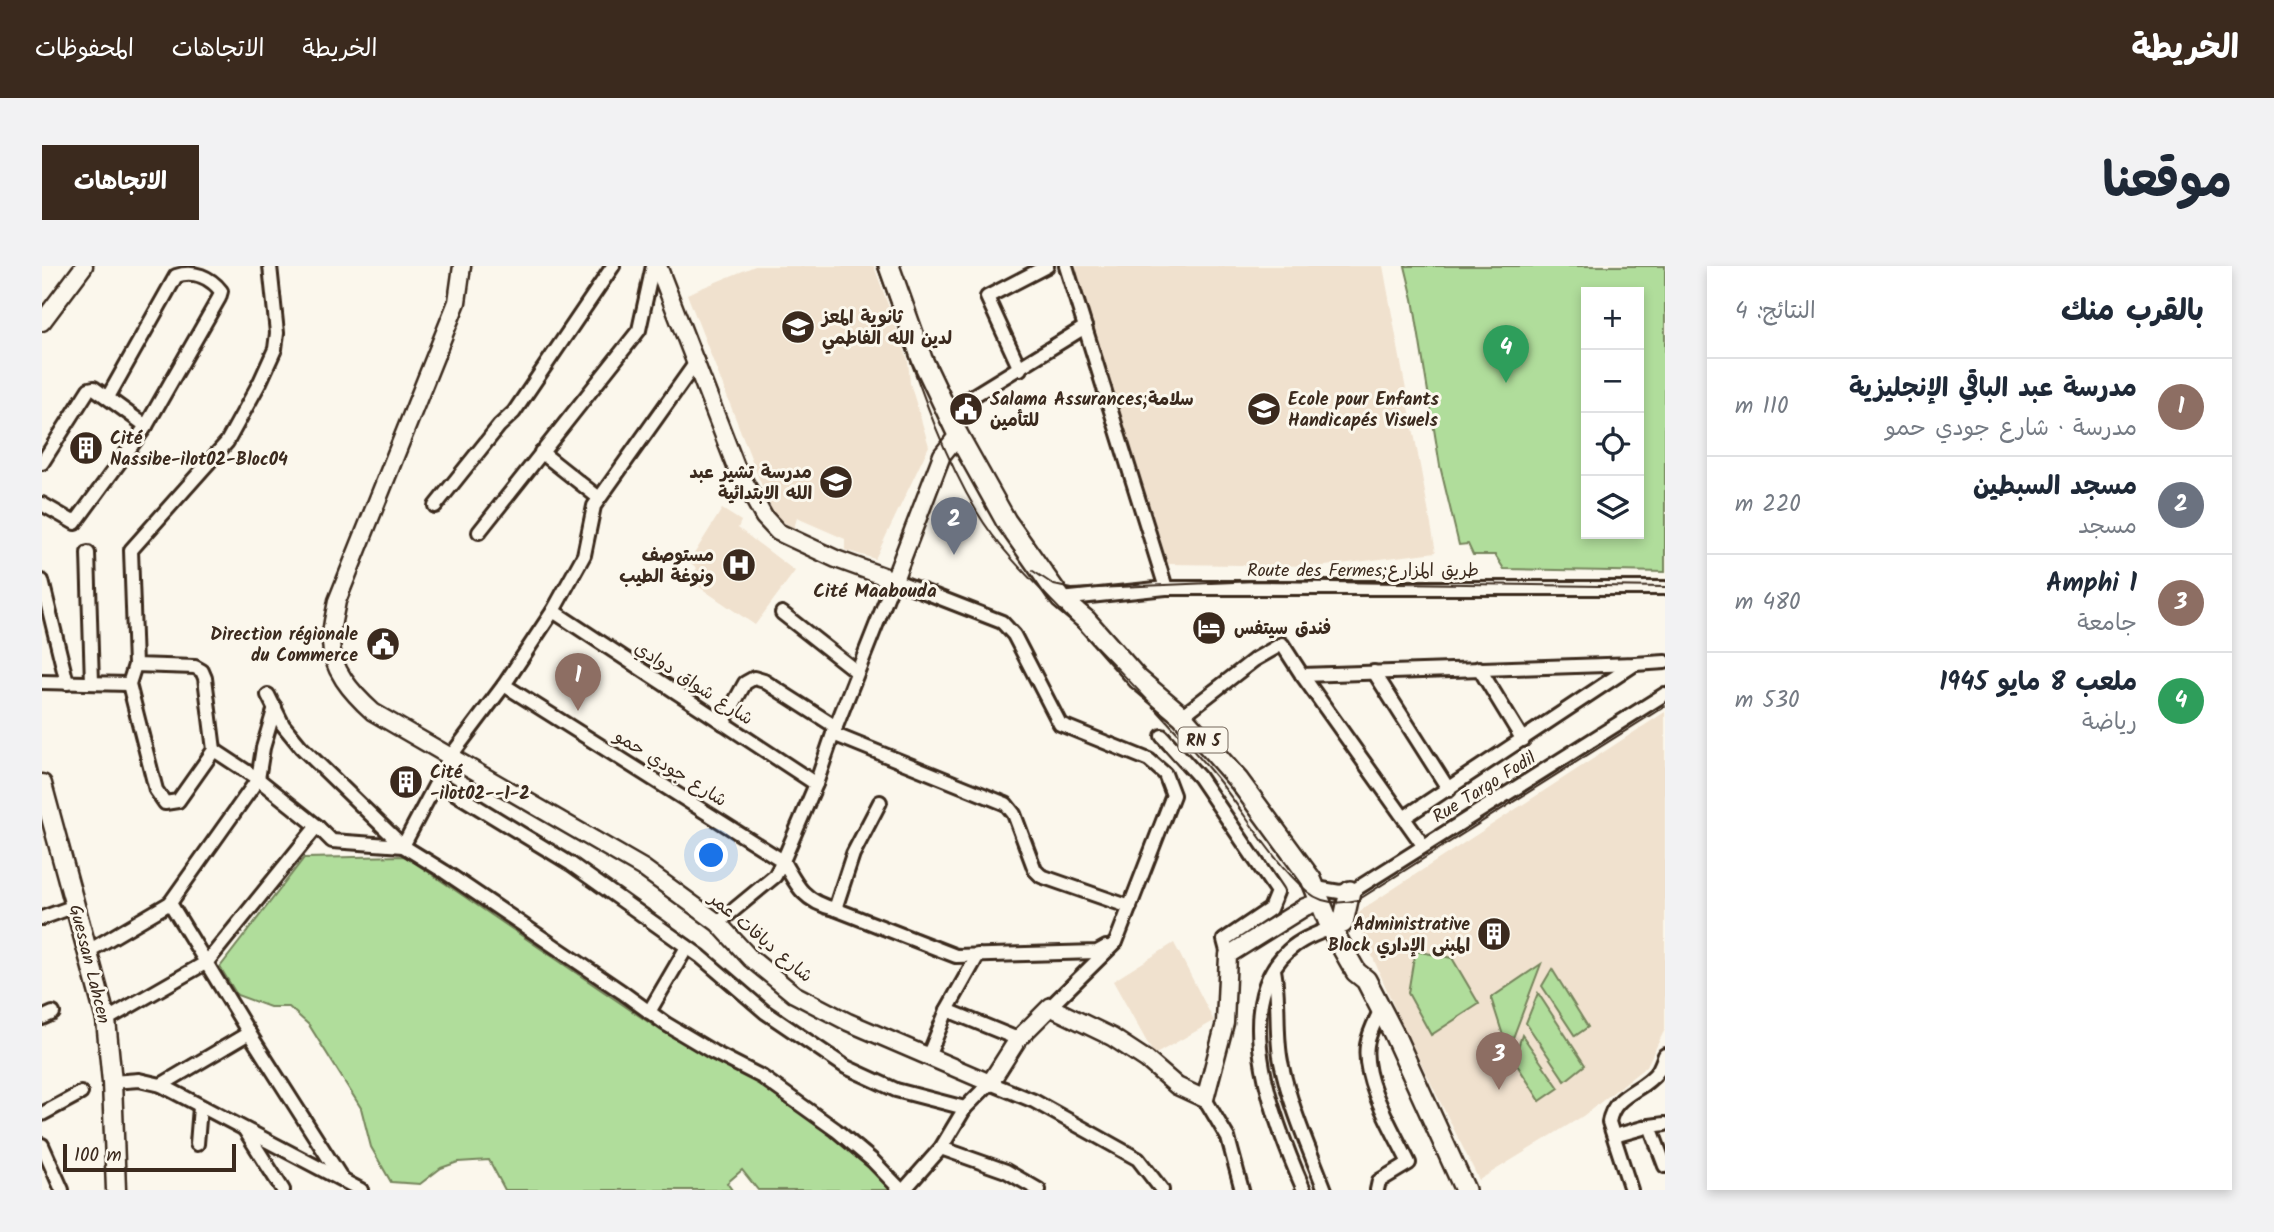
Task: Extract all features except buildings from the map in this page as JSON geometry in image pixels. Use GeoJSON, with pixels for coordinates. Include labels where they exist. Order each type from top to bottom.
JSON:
{"type":"FeatureCollection","features":[{"type":"Feature","properties":{"kind":"main road","name":"RN 5"},"geometry":{"type":"LineString","coordinates":[[889,266],[922,359],[958,435],[1006,521],[1061,599],[1086,620],[1139,679],[1182,716],[1239,781],[1318,895],[1363,964],[1366,980],[1405,1056],[1465,1190]]}},
{"type":"Feature","properties":{"kind":"main road","name":"Guessan Lahcen"},"geometry":{"type":"LineString","coordinates":[[42,785],[106,1020],[112,1082],[116,1190]]}},
{"type":"Feature","properties":{"kind":"main road"},"geometry":{"type":"LineString","coordinates":[[1337,925],[1350,891]]}},
{"type":"Feature","properties":{"kind":"street"},"geometry":{"type":"LineString","coordinates":[[42,322],[84,266]]}},
{"type":"Feature","properties":{"kind":"street"},"geometry":{"type":"LineString","coordinates":[[135,665],[195,667],[202,671],[205,678],[214,750],[178,801],[165,803],[156,790],[129,684],[135,665],[131,550],[227,442],[260,382],[275,349],[277,333],[270,266]]}},
{"type":"Feature","properties":{"kind":"street","name":"شارع ديافات عمر"},"geometry":{"type":"LineString","coordinates":[[462,266],[457,302],[337,601],[331,640],[335,661],[355,696],[373,712],[643,868],[718,923],[750,958],[794,994],[848,1022],[1034,1101],[1138,1159],[1162,1190]]}},
{"type":"Feature","properties":{"kind":"street"},"geometry":{"type":"LineString","coordinates":[[435,506],[499,426],[514,412],[613,266]]}},
{"type":"Feature","properties":{"kind":"street"},"geometry":{"type":"LineString","coordinates":[[268,695],[283,725],[301,747],[403,846],[649,1012],[713,1052],[762,1077],[846,1138],[902,1190],[941,1148],[965,1108],[990,1083],[1018,1039],[1116,942],[1173,794],[1165,774],[1149,760],[1060,724],[1014,635],[1002,622],[836,559],[778,532],[764,517],[736,467],[697,361],[656,266]]}},
{"type":"Feature","properties":{"kind":"street"},"geometry":{"type":"LineString","coordinates":[[479,531],[639,330],[656,266]]}},
{"type":"Feature","properties":{"kind":"street"},"geometry":{"type":"LineString","coordinates":[[1020,369],[986,297],[1047,266]]}},
{"type":"Feature","properties":{"kind":"street"},"geometry":{"type":"LineString","coordinates":[[1066,266],[1166,588]]}},
{"type":"Feature","properties":{"kind":"street"},"geometry":{"type":"LineString","coordinates":[[42,504],[75,523],[146,426],[219,299],[221,291],[216,285],[197,274],[185,273],[176,276],[108,397]]}},
{"type":"Feature","properties":{"kind":"street"},"geometry":{"type":"LineString","coordinates":[[947,412],[1085,327]]}},
{"type":"Feature","properties":{"kind":"street"},"geometry":{"type":"LineString","coordinates":[[403,846],[450,757],[504,685],[553,611],[584,555],[594,506],[697,361]]}},
{"type":"Feature","properties":{"kind":"street"},"geometry":{"type":"LineString","coordinates":[[42,463],[89,389],[94,388],[108,397],[146,426]]}},
{"type":"Feature","properties":{"kind":"street"},"geometry":{"type":"LineString","coordinates":[[718,923],[775,876],[783,861],[816,785],[834,730],[942,455],[958,435]]}},
{"type":"Feature","properties":{"kind":"street"},"geometry":{"type":"LineString","coordinates":[[541,452],[599,498]]}},
{"type":"Feature","properties":{"kind":"street"},"geometry":{"type":"LineString","coordinates":[[942,455],[964,457],[977,470]]}},
{"type":"Feature","properties":{"kind":"street"},"geometry":{"type":"LineString","coordinates":[[88,553],[92,684]]}},
{"type":"Feature","properties":{"kind":"street"},"geometry":{"type":"LineString","coordinates":[[42,581],[68,683]]}},
{"type":"Feature","properties":{"kind":"street","name":"Route des Fermes;طريق المزارع"},"geometry":{"type":"LineString","coordinates":[[1061,599],[1166,588],[1665,588]]}},
{"type":"Feature","properties":{"kind":"street","name":"شارع شواق دوادي"},"geometry":{"type":"LineString","coordinates":[[553,611],[816,785]]}},
{"type":"Feature","properties":{"kind":"street"},"geometry":{"type":"LineString","coordinates":[[782,613],[857,672]]}},
{"type":"Feature","properties":{"kind":"street"},"geometry":{"type":"LineString","coordinates":[[1182,716],[1254,660],[1282,644],[1423,845]]}},
{"type":"Feature","properties":{"kind":"street"},"geometry":{"type":"LineString","coordinates":[[1302,675],[1665,662]]}},
{"type":"Feature","properties":{"kind":"street"},"geometry":{"type":"LineString","coordinates":[[1405,817],[1635,664]]}},
{"type":"Feature","properties":{"kind":"street"},"geometry":{"type":"LineString","coordinates":[[1479,668],[1523,740]]}},
{"type":"Feature","properties":{"kind":"street"},"geometry":{"type":"LineString","coordinates":[[1374,672],[1449,790]]}},
{"type":"Feature","properties":{"kind":"street"},"geometry":{"type":"LineString","coordinates":[[723,723],[745,683],[754,678],[764,681],[834,730],[1006,804],[1014,814],[1035,870],[1041,876],[1130,906]]}},
{"type":"Feature","properties":{"kind":"street"},"geometry":{"type":"LineString","coordinates":[[42,682],[129,684]]}},
{"type":"Feature","properties":{"kind":"street","name":"شارع جودي حمو"},"geometry":{"type":"LineString","coordinates":[[504,685],[783,861]]}},
{"type":"Feature","properties":{"kind":"street","name":"Rue Targo Fodil"},"geometry":{"type":"LineString","coordinates":[[1350,891],[1665,694]]}},
{"type":"Feature","properties":{"kind":"street"},"geometry":{"type":"LineString","coordinates":[[87,952],[170,903],[258,779],[263,748],[275,707]]}},
{"type":"Feature","properties":{"kind":"street"},"geometry":{"type":"LineString","coordinates":[[1162,736],[1199,777],[1277,892],[1270,909],[1224,940],[1228,955],[1225,1023],[1205,1099]]}},
{"type":"Feature","properties":{"kind":"street"},"geometry":{"type":"LineString","coordinates":[[214,750],[258,779],[332,841],[403,846]]}},
{"type":"Feature","properties":{"kind":"street"},"geometry":{"type":"LineString","coordinates":[[438,783],[571,864],[687,947],[765,1012],[846,1067],[896,1090],[965,1108]]}},
{"type":"Feature","properties":{"kind":"street"},"geometry":{"type":"LineString","coordinates":[[835,909],[853,853],[880,802]]}},
{"type":"Feature","properties":{"kind":"street"},"geometry":{"type":"LineString","coordinates":[[106,1020],[207,962],[317,826]]}},
{"type":"Feature","properties":{"kind":"street"},"geometry":{"type":"LineString","coordinates":[[783,861],[803,892],[817,905],[835,909],[956,956],[1097,952],[1116,942]]}},
{"type":"Feature","properties":{"kind":"street"},"geometry":{"type":"LineString","coordinates":[[1228,955],[1305,907],[1318,895],[1332,891],[1350,891]]}},
{"type":"Feature","properties":{"kind":"street"},"geometry":{"type":"LineString","coordinates":[[170,903],[342,1180]]}},
{"type":"Feature","properties":{"kind":"street"},"geometry":{"type":"LineString","coordinates":[[42,918],[75,906]]}},
{"type":"Feature","properties":{"kind":"street"},"geometry":{"type":"LineString","coordinates":[[1304,1190],[1282,1139],[1268,1093],[1261,1059],[1262,1002],[1274,970],[1287,952],[1337,925]]}},
{"type":"Feature","properties":{"kind":"street"},"geometry":{"type":"LineString","coordinates":[[649,1012],[687,947]]}},
{"type":"Feature","properties":{"kind":"street"},"geometry":{"type":"LineString","coordinates":[[928,1056],[947,1010],[978,955]]}},
{"type":"Feature","properties":{"kind":"street"},"geometry":{"type":"LineString","coordinates":[[1274,970],[1278,989],[1281,1060],[1296,1112],[1325,1190]]}},
{"type":"Feature","properties":{"kind":"street"},"geometry":{"type":"LineString","coordinates":[[1050,1007],[1112,1037],[1147,1059],[1177,1086],[1205,1099],[1228,1139],[1238,1188]]}},
{"type":"Feature","properties":{"kind":"street"},"geometry":{"type":"LineString","coordinates":[[1377,1190],[1379,1181],[1409,1163],[1381,1107],[1367,1065],[1367,1042],[1381,1009]]}},
{"type":"Feature","properties":{"kind":"street"},"geometry":{"type":"LineString","coordinates":[[947,1010],[1018,1039]]}},
{"type":"Feature","properties":{"kind":"street"},"geometry":{"type":"LineString","coordinates":[[161,1085],[249,1033]]}},
{"type":"Feature","properties":{"kind":"street"},"geometry":{"type":"LineString","coordinates":[[1631,1190],[1609,1122],[1611,1111],[1617,1103],[1661,1073],[1665,1055]]}},
{"type":"Feature","properties":{"kind":"street"},"geometry":{"type":"LineString","coordinates":[[1261,1059],[1281,1060]]}},
{"type":"Feature","properties":{"kind":"street"},"geometry":{"type":"LineString","coordinates":[[112,1082],[139,1080],[161,1085],[361,1190]]}},
{"type":"Feature","properties":{"kind":"street"},"geometry":{"type":"LineString","coordinates":[[42,1114],[81,1093]]}},
{"type":"Feature","properties":{"kind":"street"},"geometry":{"type":"LineString","coordinates":[[197,1144],[200,1107]]}},
{"type":"Feature","properties":{"kind":"street"},"geometry":{"type":"LineString","coordinates":[[1614,1136],[1665,1124]]}},
{"type":"Feature","properties":{"kind":"street"},"geometry":{"type":"LineString","coordinates":[[1650,1126],[1665,1166]]}},
{"type":"Feature","properties":{"kind":"street"},"geometry":{"type":"LineString","coordinates":[[244,1130],[284,1190]]}},
{"type":"Feature","properties":{"kind":"street"},"geometry":{"type":"LineString","coordinates":[[42,1144],[62,1190]]}},
{"type":"Feature","properties":{"kind":"street"},"geometry":{"type":"LineString","coordinates":[[941,1148],[1006,1171],[1036,1189]]}},
{"type":"Feature","properties":{"kind":"shaded area"},"geometry":{"type":"Polygon","coordinates":[[[755,266],[874,266],[908,360],[910,383],[929,446],[875,559],[845,550],[845,539],[797,518],[794,528],[774,517],[687,294],[755,266]]]}},
{"type":"Feature","properties":{"kind":"shaded area","name":"Ecole pour Enfants Handicapés Visuels"},"geometry":{"type":"Polygon","coordinates":[[[1074,266],[1383,266],[1436,552],[1325,566],[1168,564],[1074,266]]]}},
{"type":"Feature","properties":{"kind":"shaded area","name":"مستوصف ونوغة الطيب"},"geometry":{"type":"Polygon","coordinates":[[[722,509],[741,521],[738,528],[795,571],[755,625],[689,580],[697,568],[689,562],[722,509]]]}},
{"type":"Feature","properties":{"kind":"shaded area"},"geometry":{"type":"Polygon","coordinates":[[[1665,712],[1665,1029],[1647,1066],[1583,1116],[1479,1180],[1402,1025],[1358,923],[1357,915],[1665,712]]]}},
{"type":"Feature","properties":{"kind":"shaded area"},"geometry":{"type":"Polygon","coordinates":[[[1174,943],[1214,1021],[1154,1055],[1113,981],[1174,943]]]}},
{"type":"Feature","properties":{"kind":"green space"},"geometry":{"type":"Polygon","coordinates":[[[1405,266],[1665,266],[1665,572],[1504,569],[1495,555],[1473,555],[1468,544],[1459,545],[1440,466],[1413,299],[1405,266]]]}},
{"type":"Feature","properties":{"kind":"green space"},"geometry":{"type":"Polygon","coordinates":[[[405,856],[660,1030],[755,1081],[843,1141],[893,1190],[758,1190],[742,1170],[727,1183],[732,1190],[505,1190],[489,1160],[458,1162],[441,1168],[420,1184],[391,1182],[371,1147],[361,1108],[309,1025],[289,1007],[270,1007],[237,995],[220,967],[304,858],[405,856]]]}},
{"type":"Feature","properties":{"kind":"green space"},"geometry":{"type":"Polygon","coordinates":[[[1415,951],[1452,958],[1479,1004],[1431,1035],[1408,993],[1415,951]]]}},
{"type":"Feature","properties":{"kind":"green space"},"geometry":{"type":"Polygon","coordinates":[[[1541,964],[1508,1051],[1491,998],[1541,964]]]}},
{"type":"Feature","properties":{"kind":"green space"},"geometry":{"type":"Polygon","coordinates":[[[1552,969],[1588,1027],[1575,1036],[1542,986],[1552,969]]]}},
{"type":"Feature","properties":{"kind":"green space"},"geometry":{"type":"Polygon","coordinates":[[[1538,993],[1585,1065],[1565,1081],[1526,1023],[1538,993]]]}},
{"type":"Feature","properties":{"kind":"green space"},"geometry":{"type":"Polygon","coordinates":[[[1522,1035],[1559,1088],[1540,1101],[1514,1060],[1522,1035]]]}},
{"type":"Feature","properties":{"kind":"tram line"},"geometry":{"type":"LineString","coordinates":[[877,266],[947,453],[987,527],[1022,570],[1181,737],[1215,776],[1270,851],[1313,896],[1332,902],[1358,900],[1665,706]]}},
{"type":"Feature","properties":{"kind":"tram line"},"geometry":{"type":"LineString","coordinates":[[1033,571],[1054,585],[1072,589],[1257,581],[1665,587]]}},
{"type":"Feature","properties":{"kind":"place","name":"ثانوية المعز لدين الله الفاطمي"},"geometry":{"type":"Point","coordinates":[798,327]}},
{"type":"Feature","properties":{"kind":"place","name":"ملعب 8 مايو 1945"},"geometry":{"type":"Point","coordinates":[1506,383]}},
{"type":"Feature","properties":{"kind":"place","name":"Salama Assurances;سلامة للتأمين"},"geometry":{"type":"Point","coordinates":[966,409]}},
{"type":"Feature","properties":{"kind":"place","name":"Ecole pour Enfants Handicapés Visuels"},"geometry":{"type":"Point","coordinates":[1264,409]}},
{"type":"Feature","properties":{"kind":"place","name":"Cité Nassibe-ilot02-Bloc04"},"geometry":{"type":"Point","coordinates":[86,448]}},
{"type":"Feature","properties":{"kind":"place","name":"مدرسة تشير عبد الله الابتدائية"},"geometry":{"type":"Point","coordinates":[836,482]}},
{"type":"Feature","properties":{"kind":"place","name":"مسجد السبطين"},"geometry":{"type":"Point","coordinates":[954,555]}},
{"type":"Feature","properties":{"kind":"place","name":"مستوصف ونوغة الطيب"},"geometry":{"type":"Point","coordinates":[739,565]}},
{"type":"Feature","properties":{"kind":"place","name":"فندق سيتفس"},"geometry":{"type":"Point","coordinates":[1209,628]}},
{"type":"Feature","properties":{"kind":"place","name":"Direction régionale du Commerce"},"geometry":{"type":"Point","coordinates":[383,644]}},
{"type":"Feature","properties":{"kind":"place","name":"مدرسة عبد الباقي الإنجليزية"},"geometry":{"type":"Point","coordinates":[578,711]}},
{"type":"Feature","properties":{"kind":"place","name":"Cité -ilot02--1-2"},"geometry":{"type":"Point","coordinates":[406,782]}},
{"type":"Feature","properties":{"kind":"place","name":"Administrative Block المبنى الإداري"},"geometry":{"type":"Point","coordinates":[1494,934]}},
{"type":"Feature","properties":{"kind":"place","name":"Amphi 1"},"geometry":{"type":"Point","coordinates":[1499,1090]}},
{"type":"Feature","properties":{"kind":"district","name":"Cité Maabouda"},"geometry":{"type":"Point","coordinates":[875,590]}}]}
